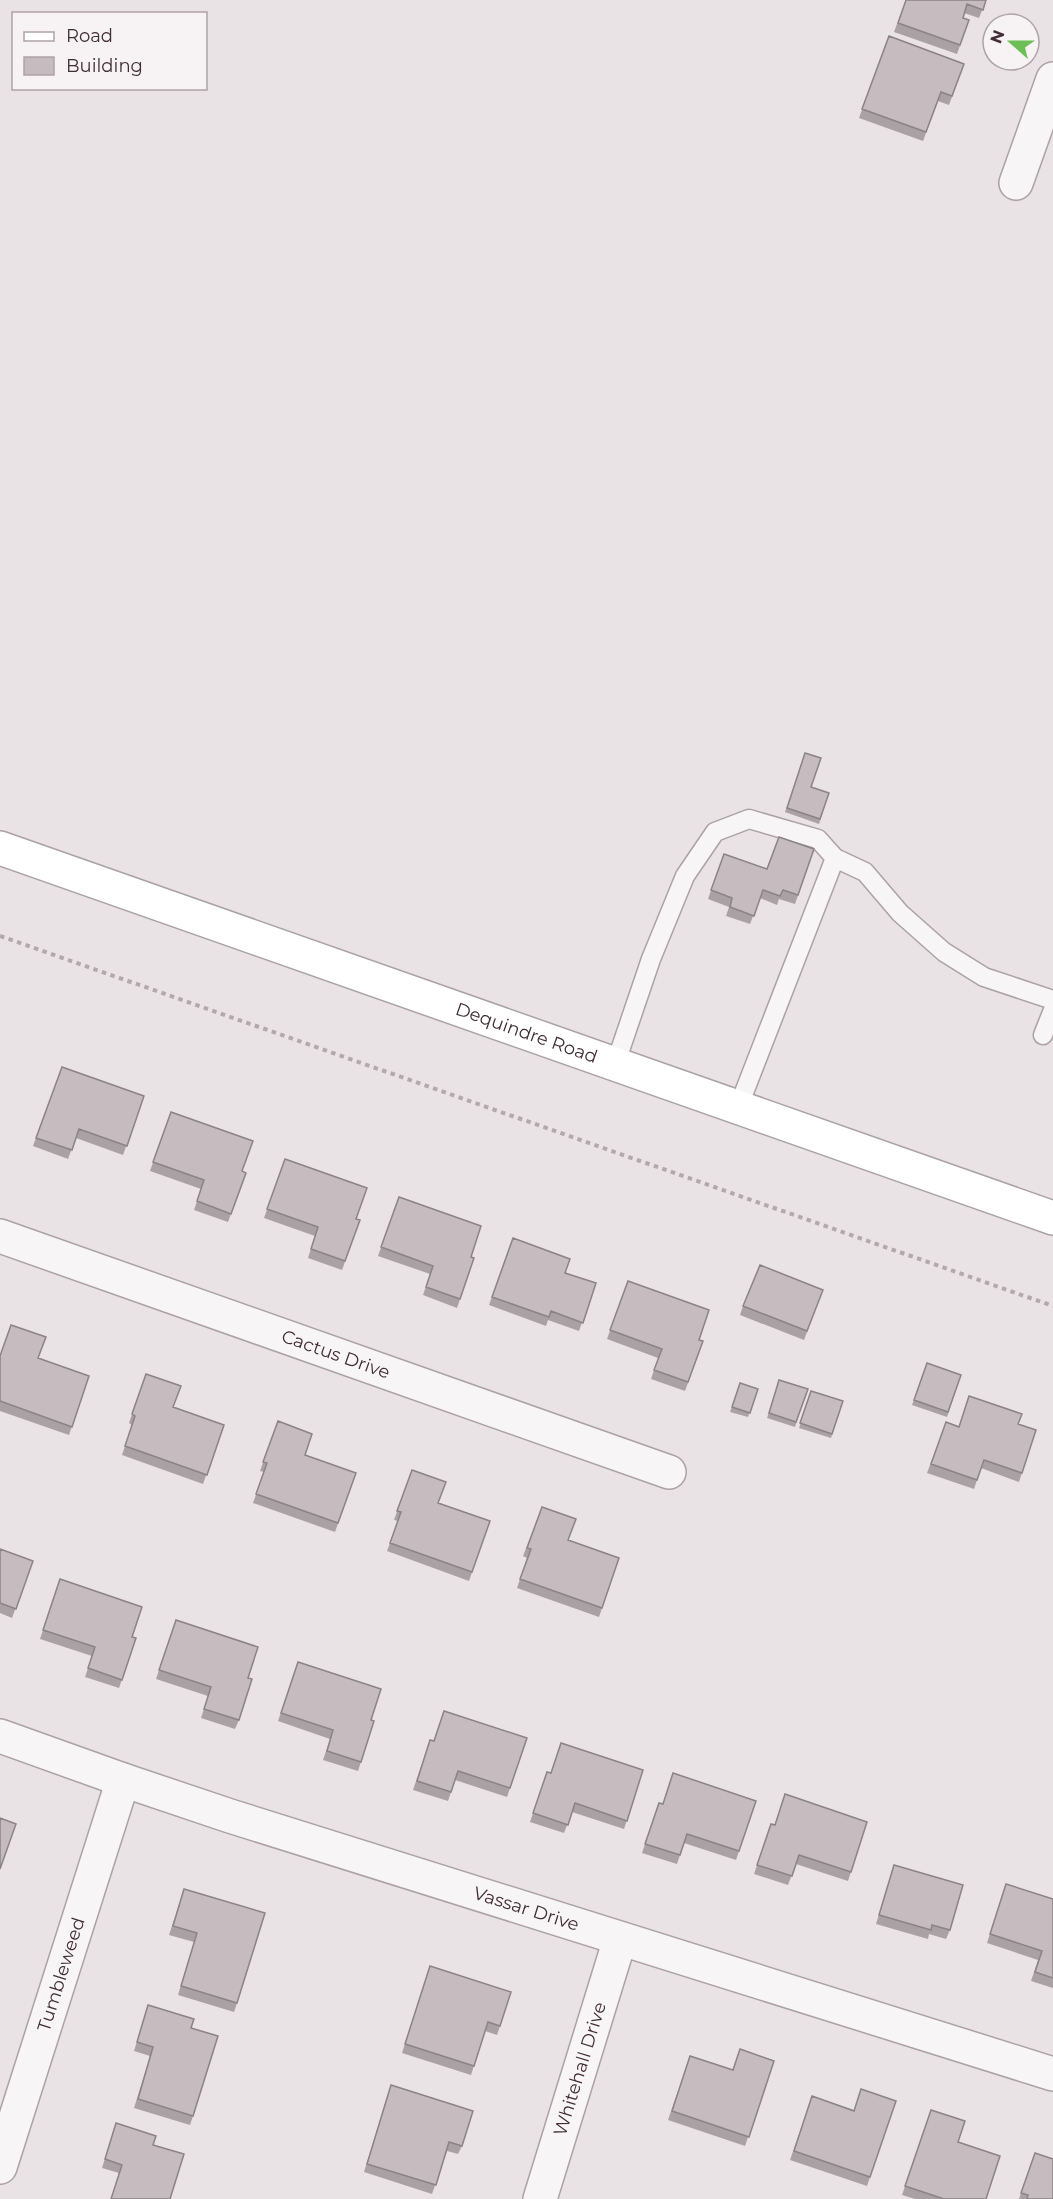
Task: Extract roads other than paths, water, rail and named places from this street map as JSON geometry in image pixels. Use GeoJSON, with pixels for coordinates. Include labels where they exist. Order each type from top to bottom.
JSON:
{"type":"FeatureCollection","features":[{"type":"Feature","properties":{"kind":"main road","name":"Dequindre Road"},"geometry":{"type":"LineString","coordinates":[[0,848],[1053,1218]]}},
{"type":"Feature","properties":{"kind":"street"},"geometry":{"type":"LineString","coordinates":[[1016,183],[1053,79]]}},
{"type":"Feature","properties":{"kind":"street","name":"Cactus Drive"},"geometry":{"type":"LineString","coordinates":[[0,1236],[669,1472]]}},
{"type":"Feature","properties":{"kind":"street","name":"Vassar Drive"},"geometry":{"type":"LineString","coordinates":[[0,1736],[123,1780],[1053,2074]]}},
{"type":"Feature","properties":{"kind":"street","name":"Tumbleweed"},"geometry":{"type":"LineString","coordinates":[[0,2167],[123,1780]]}},
{"type":"Feature","properties":{"kind":"street","name":"Whitehall Drive"},"geometry":{"type":"LineString","coordinates":[[540,2199],[620,1939]]}},
{"type":"Feature","properties":{"kind":"lane"},"geometry":{"type":"LineString","coordinates":[[615,1065],[651,959],[685,876],[715,832],[750,819],[818,839],[835,858],[865,873],[900,913],[944,952],[984,977],[1053,1000]]}},
{"type":"Feature","properties":{"kind":"lane"},"geometry":{"type":"LineString","coordinates":[[738,1108],[835,858]]}},
{"type":"Feature","properties":{"kind":"lane"},"geometry":{"type":"LineString","coordinates":[[1043,1035],[1053,1010]]}}]}
